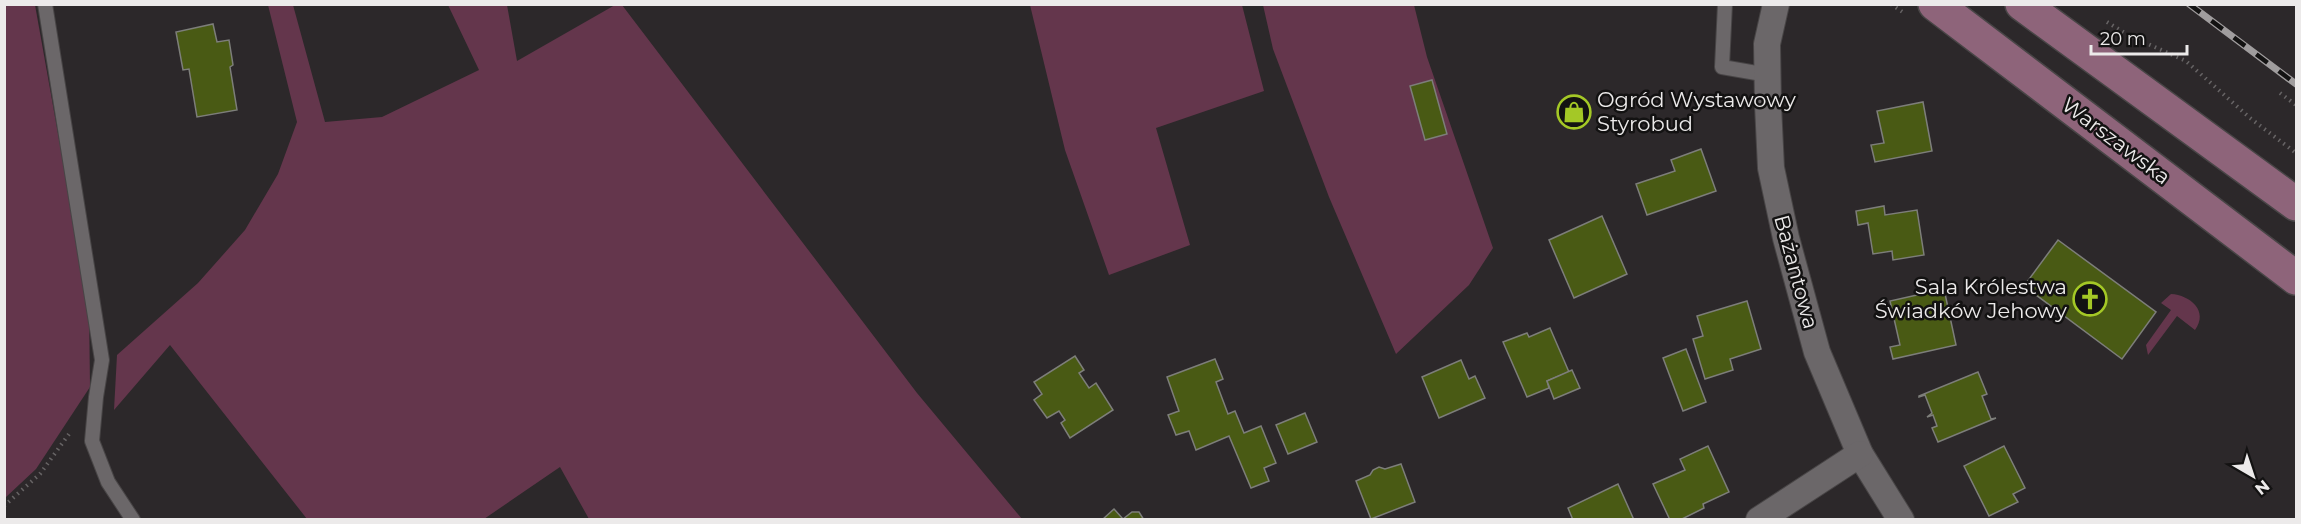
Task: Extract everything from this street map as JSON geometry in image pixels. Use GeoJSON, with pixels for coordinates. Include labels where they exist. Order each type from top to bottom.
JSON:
{"type":"FeatureCollection","features":[{"type":"Feature","properties":{"kind":"main road","name":"Warszawska"},"geometry":{"type":"LineString","coordinates":[[1935,4],[2296,278]]}},
{"type":"Feature","properties":{"kind":"main road"},"geometry":{"type":"LineString","coordinates":[[2022,4],[2296,204]]}},
{"type":"Feature","properties":{"kind":"street","name":"Bażantowa"},"geometry":{"type":"LineString","coordinates":[[1776,4],[1767,44],[1771,168],[1786,238],[1818,352],[1860,454],[1901,519]]}},
{"type":"Feature","properties":{"kind":"street"},"geometry":{"type":"LineString","coordinates":[[1759,519],[1860,454]]}},
{"type":"Feature","properties":{"kind":"lane"},"geometry":{"type":"LineString","coordinates":[[45,4],[102,360],[92,441],[108,482],[134,519]]}},
{"type":"Feature","properties":{"kind":"lane"},"geometry":{"type":"LineString","coordinates":[[1725,4],[1722,67],[1768,75]]}},
{"type":"Feature","properties":{"kind":"path"},"geometry":{"type":"LineString","coordinates":[[2099,18],[2128,35],[2186,61],[2250,118],[2296,153]]}},
{"type":"Feature","properties":{"kind":"path"},"geometry":{"type":"LineString","coordinates":[[2280,93],[2296,105]]}},
{"type":"Feature","properties":{"kind":"path"},"geometry":{"type":"LineString","coordinates":[[4,506],[40,474],[96,397]]}},
{"type":"Feature","properties":{"kind":"shaded area"},"geometry":{"type":"Polygon","coordinates":[[[5,5],[35,5],[89,307],[90,387],[36,469],[5,498],[5,5]]]}},
{"type":"Feature","properties":{"kind":"shaded area"},"geometry":{"type":"Polygon","coordinates":[[[268,5],[293,5],[325,122],[382,117],[479,70],[448,5],[507,5],[517,61],[615,5],[622,5],[917,393],[1022,519],[589,519],[560,467],[484,519],[307,519],[170,345],[114,410],[117,355],[198,283],[245,230],[278,174],[297,122],[268,5]]]}},
{"type":"Feature","properties":{"kind":"shaded area"},"geometry":{"type":"Polygon","coordinates":[[[1030,5],[1242,5],[1264,91],[1156,128],[1190,245],[1109,275],[1065,150],[1030,5]]]}},
{"type":"Feature","properties":{"kind":"shaded area"},"geometry":{"type":"Polygon","coordinates":[[[1263,5],[1414,5],[1427,57],[1493,248],[1469,285],[1396,354],[1329,197],[1273,49],[1263,5]]]}},
{"type":"Feature","properties":{"kind":"shaded area"},"geometry":{"type":"Polygon","coordinates":[[[2171,294],[2185,297],[2195,305],[2199,311],[2199,323],[2195,330],[2177,316],[2148,355],[2146,345],[2171,310],[2161,303],[2171,294]]]}},
{"type":"Feature","properties":{"kind":"building"},"geometry":{"type":"Polygon","coordinates":[[[213,24],[217,42],[229,40],[233,65],[230,67],[237,110],[197,117],[189,69],[183,70],[176,32],[213,24]]]}},
{"type":"Feature","properties":{"kind":"building"},"geometry":{"type":"Polygon","coordinates":[[[1432,80],[1447,134],[1425,140],[1410,86],[1432,80]]]}},
{"type":"Feature","properties":{"kind":"building"},"geometry":{"type":"Polygon","coordinates":[[[1923,102],[1932,151],[1875,162],[1871,145],[1884,143],[1877,111],[1923,102]]]}},
{"type":"Feature","properties":{"kind":"building"},"geometry":{"type":"Polygon","coordinates":[[[1701,149],[1716,191],[1647,215],[1636,184],[1675,171],[1671,160],[1701,149]]]}},
{"type":"Feature","properties":{"kind":"building"},"geometry":{"type":"Polygon","coordinates":[[[1884,206],[1885,215],[1917,210],[1924,255],[1893,260],[1892,251],[1873,254],[1868,223],[1858,225],[1856,211],[1884,206]]]}},
{"type":"Feature","properties":{"kind":"building"},"geometry":{"type":"Polygon","coordinates":[[[1602,216],[1627,274],[1574,298],[1549,240],[1602,216]]]}},
{"type":"Feature","properties":{"kind":"building","name":"Sala Królestwa Świadków Jehowy"},"geometry":{"type":"Polygon","coordinates":[[[2058,240],[2156,312],[2122,359],[2024,286],[2058,240]]]}},
{"type":"Feature","properties":{"kind":"building"},"geometry":{"type":"Polygon","coordinates":[[[1944,289],[1956,345],[1893,359],[1890,347],[1900,345],[1890,301],[1944,289]]]}},
{"type":"Feature","properties":{"kind":"building"},"geometry":{"type":"Polygon","coordinates":[[[1747,301],[1761,349],[1730,359],[1733,370],[1705,379],[1693,339],[1703,336],[1697,316],[1747,301]]]}},
{"type":"Feature","properties":{"kind":"building"},"geometry":{"type":"Polygon","coordinates":[[[1550,328],[1569,372],[1547,381],[1549,388],[1527,397],[1503,342],[1527,333],[1529,337],[1550,328]]]}},
{"type":"Feature","properties":{"kind":"building"},"geometry":{"type":"Polygon","coordinates":[[[1686,349],[1706,402],[1683,411],[1663,358],[1686,349]]]}},
{"type":"Feature","properties":{"kind":"building"},"geometry":{"type":"Polygon","coordinates":[[[1075,356],[1084,370],[1079,373],[1089,388],[1096,383],[1113,410],[1070,438],[1061,423],[1065,420],[1059,411],[1047,418],[1034,400],[1042,394],[1034,382],[1075,356]]]}},
{"type":"Feature","properties":{"kind":"building"},"geometry":{"type":"Polygon","coordinates":[[[1215,359],[1223,379],[1216,382],[1228,414],[1235,411],[1244,433],[1261,426],[1276,463],[1264,468],[1269,481],[1251,488],[1229,436],[1196,450],[1189,431],[1176,435],[1168,415],[1179,411],[1167,377],[1215,359]]]}},
{"type":"Feature","properties":{"kind":"building"},"geometry":{"type":"Polygon","coordinates":[[[1461,360],[1469,379],[1475,376],[1485,398],[1439,418],[1422,377],[1461,360]]]}},
{"type":"Feature","properties":{"kind":"building"},"geometry":{"type":"Polygon","coordinates":[[[1572,370],[1580,388],[1554,399],[1547,381],[1572,370]]]}},
{"type":"Feature","properties":{"kind":"building"},"geometry":{"type":"Polygon","coordinates":[[[1978,372],[1987,394],[1982,396],[1991,419],[1996,418],[1938,442],[1932,428],[1937,426],[1933,415],[1927,417],[1932,413],[1925,395],[1919,396],[1978,372]]]}},
{"type":"Feature","properties":{"kind":"building"},"geometry":{"type":"Polygon","coordinates":[[[1305,413],[1317,442],[1288,454],[1276,425],[1305,413]]]}},
{"type":"Feature","properties":{"kind":"building"},"geometry":{"type":"Polygon","coordinates":[[[1708,446],[1729,492],[1703,504],[1704,508],[1680,520],[1670,520],[1653,484],[1685,470],[1680,459],[1708,446]]]}},
{"type":"Feature","properties":{"kind":"building"},"geometry":{"type":"Polygon","coordinates":[[[2004,446],[2025,488],[2013,494],[2018,502],[1989,516],[1964,466],[2004,446]]]}},
{"type":"Feature","properties":{"kind":"building"},"geometry":{"type":"Polygon","coordinates":[[[1401,464],[1415,502],[1371,519],[1356,481],[1370,475],[1379,467],[1385,469],[1401,464]]]}},
{"type":"Feature","properties":{"kind":"building"},"geometry":{"type":"Polygon","coordinates":[[[1618,484],[1634,520],[1573,520],[1568,508],[1618,484]]]}},
{"type":"Feature","properties":{"kind":"building"},"geometry":{"type":"Polygon","coordinates":[[[1114,509],[1123,519],[1132,512],[1139,512],[1144,520],[1102,520],[1114,509]]]}},
{"type":"Feature","properties":{"kind":"railway"},"geometry":{"type":"LineString","coordinates":[[2189,4],[2296,84]]}},
{"type":"Feature","properties":{"kind":"place","name":"Ogród Wystawowy Styrobud"},"geometry":{"type":"Point","coordinates":[1574,112]}},
{"type":"Feature","properties":{"kind":"place","name":"Sala Królestwa Świadków Jehowy"},"geometry":{"type":"Point","coordinates":[2090,299]}}]}
